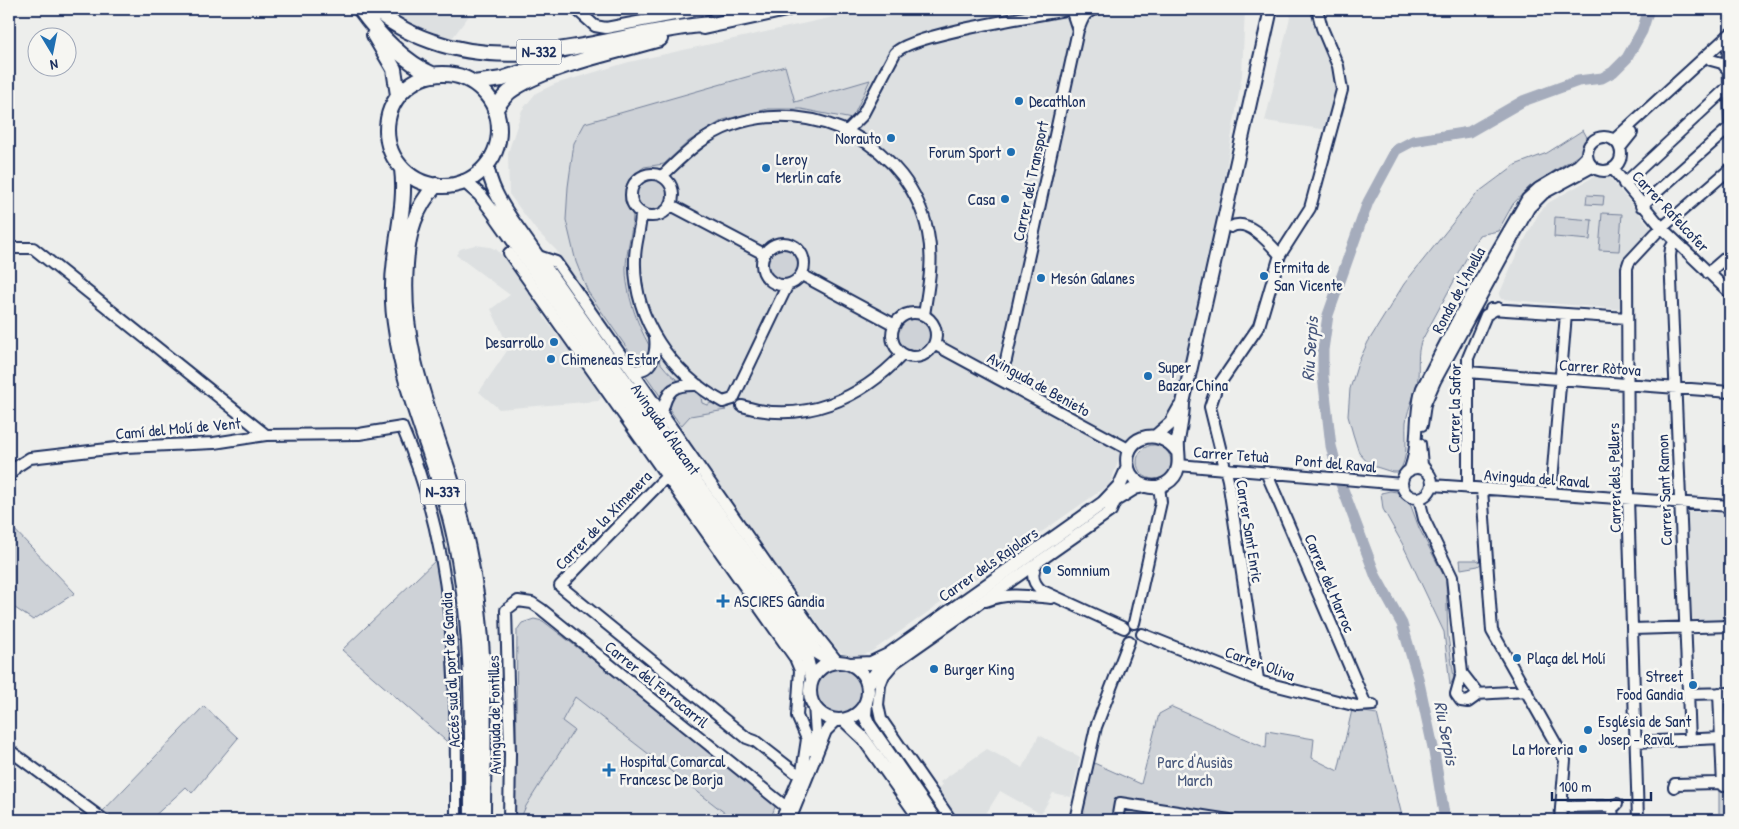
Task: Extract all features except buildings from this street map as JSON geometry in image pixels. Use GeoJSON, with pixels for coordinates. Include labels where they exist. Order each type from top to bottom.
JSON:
{"type":"FeatureCollection","features":[{"type":"Feature","properties":{"kind":"highway"},"geometry":{"type":"LineString","coordinates":[[354,9],[387,55],[394,69],[398,95]]}},
{"type":"Feature","properties":{"kind":"highway"},"geometry":{"type":"LineString","coordinates":[[360,9],[399,50],[424,70],[434,75]]}},
{"type":"Feature","properties":{"kind":"highway","name":"N-332"},"geometry":{"type":"LineString","coordinates":[[376,9],[408,32],[426,39],[453,49],[500,55],[553,50],[688,26],[711,24]]}},
{"type":"Feature","properties":{"kind":"highway","name":"N-332"},"geometry":{"type":"LineString","coordinates":[[495,110],[503,97],[515,88],[534,78],[574,64],[711,24],[786,9]]}},
{"type":"Feature","properties":{"kind":"highway","name":"N-332"},"geometry":{"type":"LineString","coordinates":[[474,83],[502,79],[602,48],[691,30]]}},
{"type":"Feature","properties":{"kind":"highway"},"geometry":{"type":"LineString","coordinates":[[398,95],[408,86],[434,75],[451,75],[474,83],[483,92],[495,110],[498,124],[498,138],[486,164],[477,174],[464,181],[451,185],[436,185],[412,177],[402,169]]}},
{"type":"Feature","properties":{"kind":"highway","name":"Accés sud al port de Gandia"},"geometry":{"type":"LineString","coordinates":[[398,95],[388,118],[387,136],[392,154],[402,169],[404,204],[393,273],[395,329],[408,384],[450,520],[466,601],[471,672],[472,820]]}},
{"type":"Feature","properties":{"kind":"highway","name":"Accés sud al port de Gandia"},"geometry":{"type":"LineString","coordinates":[[436,185],[423,199],[415,214],[410,235],[404,276],[405,320],[415,371],[455,496],[470,558],[478,613],[482,665],[483,820]]}},
{"type":"Feature","properties":{"kind":"highway"},"geometry":{"type":"LineString","coordinates":[[483,765],[487,820]]}},
{"type":"Feature","properties":{"kind":"main road"},"geometry":{"type":"LineString","coordinates":[[1177,451],[1166,439],[1156,436],[1144,438],[1130,450],[1128,466],[1134,478],[1144,486],[1159,486],[1171,480],[1178,465],[1177,451],[1183,403],[1271,9]]}},
{"type":"Feature","properties":{"kind":"main road","name":"Avinguda d'Alacant"},"geometry":{"type":"LineString","coordinates":[[486,164],[489,179],[495,193],[817,653],[840,663]]}},
{"type":"Feature","properties":{"kind":"main road","name":"Avinguda d'Alacant"},"geometry":{"type":"LineString","coordinates":[[464,181],[480,195],[802,651],[807,659],[812,679]]}},
{"type":"Feature","properties":{"kind":"main road"},"geometry":{"type":"LineString","coordinates":[[1156,436],[1171,423],[1183,403]]}},
{"type":"Feature","properties":{"kind":"main road","name":"Carrer dels Rajolars"},"geometry":{"type":"LineString","coordinates":[[840,663],[871,663],[888,655],[1103,503],[1120,485],[1128,466]]}},
{"type":"Feature","properties":{"kind":"main road","name":"Carrer dels Rajolars"},"geometry":{"type":"LineString","coordinates":[[868,684],[886,661],[1117,498],[1144,486]]}},
{"type":"Feature","properties":{"kind":"main road"},"geometry":{"type":"LineString","coordinates":[[921,820],[864,738],[840,720],[824,716],[814,705],[810,692],[812,679],[824,666],[840,663],[858,669],[868,684],[865,716],[882,744],[935,820]]}},
{"type":"Feature","properties":{"kind":"main road"},"geometry":{"type":"LineString","coordinates":[[840,720],[857,714],[866,702]]}},
{"type":"Feature","properties":{"kind":"street"},"geometry":{"type":"LineString","coordinates":[[576,9],[595,26],[606,28],[706,9]]}},
{"type":"Feature","properties":{"kind":"street"},"geometry":{"type":"LineString","coordinates":[[848,130],[862,116],[895,53],[902,47],[951,32],[1071,9],[1078,30]]}},
{"type":"Feature","properties":{"kind":"street"},"geometry":{"type":"LineString","coordinates":[[1078,30],[1084,15],[1088,11],[1097,9]]}},
{"type":"Feature","properties":{"kind":"street"},"geometry":{"type":"LineString","coordinates":[[1231,227],[1239,225],[1251,230],[1280,255],[1310,208],[1341,95],[1341,80],[1338,66],[1322,28],[1317,9]]}},
{"type":"Feature","properties":{"kind":"street","name":"Carrer del Transport"},"geometry":{"type":"LineString","coordinates":[[999,378],[1006,360],[1078,30]]}},
{"type":"Feature","properties":{"kind":"street"},"geometry":{"type":"LineString","coordinates":[[1617,144],[1624,141],[1711,60],[1729,40]]}},
{"type":"Feature","properties":{"kind":"street"},"geometry":{"type":"LineString","coordinates":[[1729,40],[1728,87],[1730,132]]}},
{"type":"Feature","properties":{"kind":"street"},"geometry":{"type":"LineString","coordinates":[[1617,144],[1729,40]]}},
{"type":"Feature","properties":{"kind":"street"},"geometry":{"type":"LineString","coordinates":[[1711,60],[1722,63],[1728,70]]}},
{"type":"Feature","properties":{"kind":"street"},"geometry":{"type":"LineString","coordinates":[[1624,184],[1728,87]]}},
{"type":"Feature","properties":{"kind":"street"},"geometry":{"type":"LineString","coordinates":[[662,176],[696,144],[725,128],[746,121],[767,117],[796,116],[848,130],[872,146],[897,170],[920,210],[928,231],[931,261],[924,315]]}},
{"type":"Feature","properties":{"kind":"street"},"geometry":{"type":"LineString","coordinates":[[1641,206],[1730,127]]}},
{"type":"Feature","properties":{"kind":"street"},"geometry":{"type":"LineString","coordinates":[[1606,136],[1617,144],[1620,159],[1613,169],[1605,171],[1592,167],[1587,156],[1588,146],[1595,139],[1606,136]]}},
{"type":"Feature","properties":{"kind":"street","name":"Ronda de l'Anella"},"geometry":{"type":"LineString","coordinates":[[1409,471],[1412,461],[1417,404],[1422,388],[1505,235],[1531,195],[1578,165],[1587,156]]}},
{"type":"Feature","properties":{"kind":"street","name":"Ronda de l'Anella"},"geometry":{"type":"LineString","coordinates":[[1428,473],[1422,465],[1420,455],[1425,404],[1481,294],[1533,203],[1544,193],[1592,167]]}},
{"type":"Feature","properties":{"kind":"street","name":"Carrer Rafelcofer"},"geometry":{"type":"LineString","coordinates":[[1613,169],[1641,206],[1662,229],[1730,293]]}},
{"type":"Feature","properties":{"kind":"street","name":"Carrer dels Pellers"},"geometry":{"type":"LineString","coordinates":[[1638,820],[1628,498],[1628,265],[1662,229],[1730,169]]}},
{"type":"Feature","properties":{"kind":"street"},"geometry":{"type":"LineString","coordinates":[[646,174],[662,176],[667,180],[673,192],[671,205],[662,214],[656,216],[641,213],[631,200],[631,188],[634,183],[646,174]]}},
{"type":"Feature","properties":{"kind":"street"},"geometry":{"type":"LineString","coordinates":[[671,205],[764,254]]}},
{"type":"Feature","properties":{"kind":"street"},"geometry":{"type":"LineString","coordinates":[[641,213],[635,260],[636,284],[654,338],[678,366],[708,393],[723,402],[732,399],[787,286]]}},
{"type":"Feature","properties":{"kind":"street","name":"Carrer Sant Ramon"},"geometry":{"type":"LineString","coordinates":[[1675,241],[1671,248],[1670,256],[1690,740]]}},
{"type":"Feature","properties":{"kind":"street"},"geometry":{"type":"LineString","coordinates":[[779,243],[792,245],[801,253],[804,259],[802,275],[798,280],[787,286],[778,285],[767,280],[761,267],[764,254],[773,245],[779,243]]}},
{"type":"Feature","properties":{"kind":"street"},"geometry":{"type":"LineString","coordinates":[[9,248],[33,248],[266,435]]}},
{"type":"Feature","properties":{"kind":"street","name":"Avinguda d'Alacant"},"geometry":{"type":"LineString","coordinates":[[509,253],[795,658],[800,670],[797,716],[808,739],[801,774]]}},
{"type":"Feature","properties":{"kind":"street"},"geometry":{"type":"LineString","coordinates":[[1708,273],[1730,254]]}},
{"type":"Feature","properties":{"kind":"street","name":"Carrer Sant Enric"},"geometry":{"type":"LineString","coordinates":[[1258,679],[1225,470],[1210,413],[1210,403],[1216,389],[1259,326],[1280,255]]}},
{"type":"Feature","properties":{"kind":"street","name":"Avinguda d'Alacant"},"geometry":{"type":"LineString","coordinates":[[538,256],[556,262],[634,370],[818,637],[840,663]]}},
{"type":"Feature","properties":{"kind":"street"},"geometry":{"type":"LineString","coordinates":[[802,275],[895,325]]}},
{"type":"Feature","properties":{"kind":"street"},"geometry":{"type":"LineString","coordinates":[[1481,294],[1483,300],[1498,308]]}},
{"type":"Feature","properties":{"kind":"street"},"geometry":{"type":"LineString","coordinates":[[1472,311],[1498,308],[1628,318]]}},
{"type":"Feature","properties":{"kind":"street","name":"Carrer la Safor"},"geometry":{"type":"LineString","coordinates":[[1468,488],[1468,358],[1486,315],[1498,308]]}},
{"type":"Feature","properties":{"kind":"street"},"geometry":{"type":"LineString","coordinates":[[1551,493],[1566,314]]}},
{"type":"Feature","properties":{"kind":"street"},"geometry":{"type":"LineString","coordinates":[[924,315],[935,328],[934,344],[924,355],[910,357],[903,354],[894,344],[892,338],[895,325],[904,316],[924,315]]}},
{"type":"Feature","properties":{"kind":"street","name":"Avinguda d'Alacant"},"geometry":{"type":"LineString","coordinates":[[634,370],[642,370],[650,363],[656,346],[654,338]]}},
{"type":"Feature","properties":{"kind":"street","name":"Avinguda de Benieto"},"geometry":{"type":"LineString","coordinates":[[934,344],[1130,450]]}},
{"type":"Feature","properties":{"kind":"street"},"geometry":{"type":"LineString","coordinates":[[742,406],[783,412],[825,406],[846,398],[867,386],[903,354]]}},
{"type":"Feature","properties":{"kind":"street","name":"Carrer Ròtova"},"geometry":{"type":"LineString","coordinates":[[1467,372],[1730,392]]}},
{"type":"Feature","properties":{"kind":"street","name":"Avinguda d'Alacant"},"geometry":{"type":"LineString","coordinates":[[662,413],[665,399],[672,390],[686,385],[698,384]]}},
{"type":"Feature","properties":{"kind":"street","name":"Camí del Molí de Vent"},"geometry":{"type":"LineString","coordinates":[[9,477],[16,467],[30,458],[125,447],[214,443],[266,435],[359,434],[402,427],[416,458],[437,536],[452,625],[456,682],[456,820]]}},
{"type":"Feature","properties":{"kind":"street","name":"Carrer Tetuà"},"geometry":{"type":"LineString","coordinates":[[1178,465],[1281,473]]}},
{"type":"Feature","properties":{"kind":"street"},"geometry":{"type":"LineString","coordinates":[[1421,469],[1428,473],[1432,485],[1426,495],[1419,498],[1408,495],[1402,484],[1409,471],[1421,469]]}},
{"type":"Feature","properties":{"kind":"street","name":"Carrer del Marroc"},"geometry":{"type":"LineString","coordinates":[[1266,472],[1369,705]]}},
{"type":"Feature","properties":{"kind":"street","name":"Pont del Raval"},"geometry":{"type":"LineString","coordinates":[[1281,473],[1402,484]]}},
{"type":"Feature","properties":{"kind":"street","name":"Carrer de la Ximenera"},"geometry":{"type":"LineString","coordinates":[[560,586],[667,476]]}},
{"type":"Feature","properties":{"kind":"street","name":"Avinguda del Raval"},"geometry":{"type":"LineString","coordinates":[[1432,485],[1730,506]]}},
{"type":"Feature","properties":{"kind":"street"},"geometry":{"type":"LineString","coordinates":[[1134,623],[1161,502],[1159,486]]}},
{"type":"Feature","properties":{"kind":"street"},"geometry":{"type":"LineString","coordinates":[[1482,489],[1492,631],[1565,760],[1560,820]]}},
{"type":"Feature","properties":{"kind":"street"},"geometry":{"type":"LineString","coordinates":[[951,820],[884,724],[879,709],[879,690],[884,675],[894,663],[1111,511],[1117,498]]}},
{"type":"Feature","properties":{"kind":"street"},"geometry":{"type":"LineString","coordinates":[[1419,498],[1424,519],[1452,577],[1464,684]]}},
{"type":"Feature","properties":{"kind":"street"},"geometry":{"type":"LineString","coordinates":[[1038,562],[1033,573],[1036,585],[1057,599],[1124,628]]}},
{"type":"Feature","properties":{"kind":"street","name":"Carrer del Ferrocarril"},"geometry":{"type":"LineString","coordinates":[[560,586],[747,738],[755,741],[801,774]]}},
{"type":"Feature","properties":{"kind":"street"},"geometry":{"type":"LineString","coordinates":[[972,608],[1002,596],[1028,595],[1057,599]]}},
{"type":"Feature","properties":{"kind":"street","name":"Carrer del Ferrocarril"},"geometry":{"type":"LineString","coordinates":[[506,610],[518,601],[532,603],[786,806]]}},
{"type":"Feature","properties":{"kind":"street","name":"Avinguda de Fontilles"},"geometry":{"type":"LineString","coordinates":[[506,610],[510,754],[509,820]]}},
{"type":"Feature","properties":{"kind":"street"},"geometry":{"type":"LineString","coordinates":[[1124,628],[1134,623]]}},
{"type":"Feature","properties":{"kind":"street"},"geometry":{"type":"LineString","coordinates":[[1129,641],[1138,640],[1142,634],[1141,629],[1134,623]]}},
{"type":"Feature","properties":{"kind":"street"},"geometry":{"type":"LineString","coordinates":[[1633,628],[1730,626]]}},
{"type":"Feature","properties":{"kind":"street"},"geometry":{"type":"LineString","coordinates":[[1124,628],[1124,635],[1129,641]]}},
{"type":"Feature","properties":{"kind":"street","name":"Carrer Oliva"},"geometry":{"type":"LineString","coordinates":[[1142,634],[1258,679],[1357,706],[1369,705]]}},
{"type":"Feature","properties":{"kind":"street"},"geometry":{"type":"LineString","coordinates":[[1075,820],[1096,727],[1129,641]]}},
{"type":"Feature","properties":{"kind":"street"},"geometry":{"type":"LineString","coordinates":[[1464,684],[1474,686],[1476,694],[1471,701],[1459,700],[1454,695],[1464,684]]}},
{"type":"Feature","properties":{"kind":"street"},"geometry":{"type":"LineString","coordinates":[[1476,694],[1527,691]]}},
{"type":"Feature","properties":{"kind":"street"},"geometry":{"type":"LineString","coordinates":[[1674,786],[1675,784],[1723,785],[1719,693]]}},
{"type":"Feature","properties":{"kind":"street"},"geometry":{"type":"LineString","coordinates":[[1688,694],[1730,693]]}},
{"type":"Feature","properties":{"kind":"street"},"geometry":{"type":"LineString","coordinates":[[781,820],[816,734],[814,705]]}},
{"type":"Feature","properties":{"kind":"street"},"geometry":{"type":"LineString","coordinates":[[790,820],[826,731],[840,720]]}},
{"type":"Feature","properties":{"kind":"street"},"geometry":{"type":"LineString","coordinates":[[1636,742],[1721,738]]}},
{"type":"Feature","properties":{"kind":"street"},"geometry":{"type":"LineString","coordinates":[[882,744],[902,748]]}},
{"type":"Feature","properties":{"kind":"street"},"geometry":{"type":"LineString","coordinates":[[9,750],[104,820]]}},
{"type":"Feature","properties":{"kind":"street"},"geometry":{"type":"LineString","coordinates":[[1117,820],[1120,803],[1222,819]]}},
{"type":"Feature","properties":{"kind":"street"},"geometry":{"type":"LineString","coordinates":[[1561,807],[1615,805],[1613,820]]}},
{"type":"Feature","properties":{"kind":"shaded area"},"geometry":{"type":"Polygon","coordinates":[[[389,9],[474,9],[450,41],[406,23],[389,9]]]}},
{"type":"Feature","properties":{"kind":"shaded area"},"geometry":{"type":"Polygon","coordinates":[[[870,9],[1245,9],[1242,75],[1216,228],[1178,396],[1172,412],[1159,426],[1139,432],[1122,451],[1110,484],[871,652],[857,657],[842,653],[834,646],[633,364],[556,250],[536,230],[509,194],[508,153],[522,110],[536,93],[555,84],[629,62],[870,9]]]}},
{"type":"Feature","properties":{"kind":"shaded area"},"geometry":{"type":"Polygon","coordinates":[[[1292,9],[1312,9],[1316,30],[1334,66],[1337,92],[1329,130],[1265,121],[1292,9]]]}},
{"type":"Feature","properties":{"kind":"shaded area"},"geometry":{"type":"Polygon","coordinates":[[[1595,176],[1610,178],[1650,227],[1650,233],[1621,263],[1622,306],[1618,309],[1501,299],[1499,295],[1514,260],[1539,213],[1548,203],[1595,176]]]}},
{"type":"Feature","properties":{"kind":"shaded area"},"geometry":{"type":"Polygon","coordinates":[[[475,245],[497,250],[505,259],[539,307],[545,319],[604,395],[598,401],[499,409],[479,392],[509,348],[491,309],[510,295],[456,255],[460,249],[475,245]]]}},
{"type":"Feature","properties":{"kind":"shaded area"},"geometry":{"type":"Polygon","coordinates":[[[1687,511],[1730,514],[1730,621],[1691,623],[1688,620],[1685,515],[1687,511]]]}},
{"type":"Feature","properties":{"kind":"shaded area","name":"Hospital Comarcal Francesc De Borja"},"geometry":{"type":"Polygon","coordinates":[[[575,697],[734,820],[520,820],[526,806],[573,730],[562,722],[575,697]]]}},
{"type":"Feature","properties":{"kind":"shaded area"},"geometry":{"type":"Polygon","coordinates":[[[1039,735],[1080,757],[1071,797],[1053,793],[1041,814],[1000,791],[982,820],[959,820],[937,789],[942,785],[940,782],[987,749],[1023,768],[1039,735]]]}},
{"type":"Feature","properties":{"kind":"green space"},"geometry":{"type":"Polygon","coordinates":[[[785,66],[795,102],[870,80],[852,119],[801,109],[768,109],[723,120],[689,141],[664,164],[644,167],[629,179],[625,189],[625,201],[633,216],[626,262],[627,283],[641,329],[648,344],[666,370],[701,397],[702,403],[707,405],[711,403],[726,410],[690,416],[681,426],[588,292],[576,262],[566,220],[574,143],[585,123],[785,66]]]}},
{"type":"Feature","properties":{"kind":"green space"},"geometry":{"type":"Polygon","coordinates":[[[1583,130],[1588,139],[1579,155],[1529,187],[1513,204],[1498,231],[1479,235],[1421,342],[1417,383],[1406,422],[1406,448],[1402,466],[1399,472],[1392,472],[1370,465],[1359,453],[1348,416],[1350,389],[1358,363],[1368,342],[1404,284],[1476,194],[1515,165],[1547,153],[1583,130]]]}},
{"type":"Feature","properties":{"kind":"green space"},"geometry":{"type":"Polygon","coordinates":[[[652,177],[664,182],[669,194],[664,206],[652,211],[640,206],[635,194],[640,182],[652,177]]]}},
{"type":"Feature","properties":{"kind":"green space"},"geometry":{"type":"Polygon","coordinates":[[[1587,195],[1604,196],[1603,205],[1586,204],[1587,195]]]}},
{"type":"Feature","properties":{"kind":"green space"},"geometry":{"type":"Polygon","coordinates":[[[1602,213],[1622,214],[1619,251],[1599,250],[1602,213]]]}},
{"type":"Feature","properties":{"kind":"green space"},"geometry":{"type":"Polygon","coordinates":[[[1555,217],[1592,220],[1590,240],[1554,237],[1555,217]]]}},
{"type":"Feature","properties":{"kind":"green space"},"geometry":{"type":"Polygon","coordinates":[[[783,248],[795,253],[800,265],[795,277],[783,282],[771,277],[766,265],[771,253],[783,248]]]}},
{"type":"Feature","properties":{"kind":"green space"},"geometry":{"type":"Polygon","coordinates":[[[914,319],[926,323],[930,335],[926,347],[914,351],[902,347],[898,335],[902,323],[914,319]]]}},
{"type":"Feature","properties":{"kind":"green space"},"geometry":{"type":"Polygon","coordinates":[[[1154,445],[1161,446],[1166,450],[1170,455],[1170,469],[1166,474],[1161,478],[1154,479],[1147,478],[1142,474],[1138,469],[1137,462],[1138,455],[1142,450],[1147,446],[1154,445]]]}},
{"type":"Feature","properties":{"kind":"green space"},"geometry":{"type":"Polygon","coordinates":[[[1397,492],[1411,506],[1419,528],[1446,580],[1448,636],[1454,678],[1450,685],[1444,632],[1402,543],[1383,509],[1381,493],[1397,492]]]}},
{"type":"Feature","properties":{"kind":"green space"},"geometry":{"type":"Polygon","coordinates":[[[9,524],[75,593],[33,620],[9,604],[9,524]]]}},
{"type":"Feature","properties":{"kind":"green space"},"geometry":{"type":"Polygon","coordinates":[[[438,558],[448,629],[453,747],[342,650],[438,558]]]}},
{"type":"Feature","properties":{"kind":"green space"},"geometry":{"type":"Polygon","coordinates":[[[1460,560],[1477,560],[1482,563],[1478,566],[1461,569],[1460,560]]]}},
{"type":"Feature","properties":{"kind":"green space"},"geometry":{"type":"Polygon","coordinates":[[[534,619],[543,621],[777,802],[770,820],[734,820],[575,697],[562,721],[574,730],[526,806],[520,820],[515,820],[517,630],[522,623],[534,619]]]}},
{"type":"Feature","properties":{"kind":"green space"},"geometry":{"type":"Polygon","coordinates":[[[834,668],[842,668],[851,672],[857,678],[861,691],[857,704],[851,710],[842,714],[834,714],[825,710],[819,704],[815,695],[815,687],[819,678],[825,672],[834,668]]]}},
{"type":"Feature","properties":{"kind":"green space"},"geometry":{"type":"Polygon","coordinates":[[[204,706],[238,738],[192,793],[186,787],[150,820],[110,820],[101,813],[204,706]]]}},
{"type":"Feature","properties":{"kind":"green space","name":"Parc d'Ausiàs March"},"geometry":{"type":"Polygon","coordinates":[[[1172,707],[1266,748],[1267,731],[1314,739],[1312,758],[1338,771],[1352,710],[1377,714],[1403,820],[1081,820],[1094,763],[1141,784],[1159,714],[1172,707]]]}},
{"type":"Feature","properties":{"kind":"green space"},"geometry":{"type":"Polygon","coordinates":[[[1730,789],[1730,818],[1719,819],[1719,790],[1730,789]]]}},
{"type":"Feature","properties":{"kind":"waterway","name":"Riu Serpis"},"geometry":{"type":"LineString","coordinates":[[1445,820],[1434,752],[1418,678],[1402,624],[1376,577],[1341,484],[1331,446],[1323,376],[1323,350],[1328,315],[1368,202],[1396,150],[1413,141],[1469,132],[1523,101],[1578,81],[1602,78],[1613,72],[1627,58],[1642,31],[1649,9]]}},
{"type":"Feature","properties":{"kind":"place","name":"Decathlon"},"geometry":{"type":"Point","coordinates":[1019,101]}},
{"type":"Feature","properties":{"kind":"place","name":"Norauto"},"geometry":{"type":"Point","coordinates":[891,138]}},
{"type":"Feature","properties":{"kind":"place","name":"Forum Sport"},"geometry":{"type":"Point","coordinates":[1011,152]}},
{"type":"Feature","properties":{"kind":"place","name":"Leroy Merlin cafe"},"geometry":{"type":"Point","coordinates":[766,168]}},
{"type":"Feature","properties":{"kind":"place","name":"Casa"},"geometry":{"type":"Point","coordinates":[1005,199]}},
{"type":"Feature","properties":{"kind":"place","name":"Ermita de San Vicente"},"geometry":{"type":"Point","coordinates":[1264,276]}},
{"type":"Feature","properties":{"kind":"place","name":"Mesón Galanes"},"geometry":{"type":"Point","coordinates":[1041,278]}},
{"type":"Feature","properties":{"kind":"place","name":"Desarrollo"},"geometry":{"type":"Point","coordinates":[554,342]}},
{"type":"Feature","properties":{"kind":"place","name":"Chimeneas Estar"},"geometry":{"type":"Point","coordinates":[551,359]}},
{"type":"Feature","properties":{"kind":"place","name":"Super Bazar China"},"geometry":{"type":"Point","coordinates":[1148,376]}},
{"type":"Feature","properties":{"kind":"place","name":"Somnium"},"geometry":{"type":"Point","coordinates":[1047,570]}},
{"type":"Feature","properties":{"kind":"place","name":"ASCIRES Gandia"},"geometry":{"type":"Point","coordinates":[723,601]}},
{"type":"Feature","properties":{"kind":"place","name":"Plaça del Molí"},"geometry":{"type":"Point","coordinates":[1517,658]}},
{"type":"Feature","properties":{"kind":"place","name":"Burger King"},"geometry":{"type":"Point","coordinates":[934,669]}},
{"type":"Feature","properties":{"kind":"place","name":"Street Food Gandia"},"geometry":{"type":"Point","coordinates":[1693,685]}},
{"type":"Feature","properties":{"kind":"place","name":"Església de Sant Josep - Raval"},"geometry":{"type":"Point","coordinates":[1588,730]}},
{"type":"Feature","properties":{"kind":"place","name":"La Moreria"},"geometry":{"type":"Point","coordinates":[1583,749]}},
{"type":"Feature","properties":{"kind":"place","name":"Hospital Comarcal Francesc De Borja"},"geometry":{"type":"Point","coordinates":[609,770]}}]}
